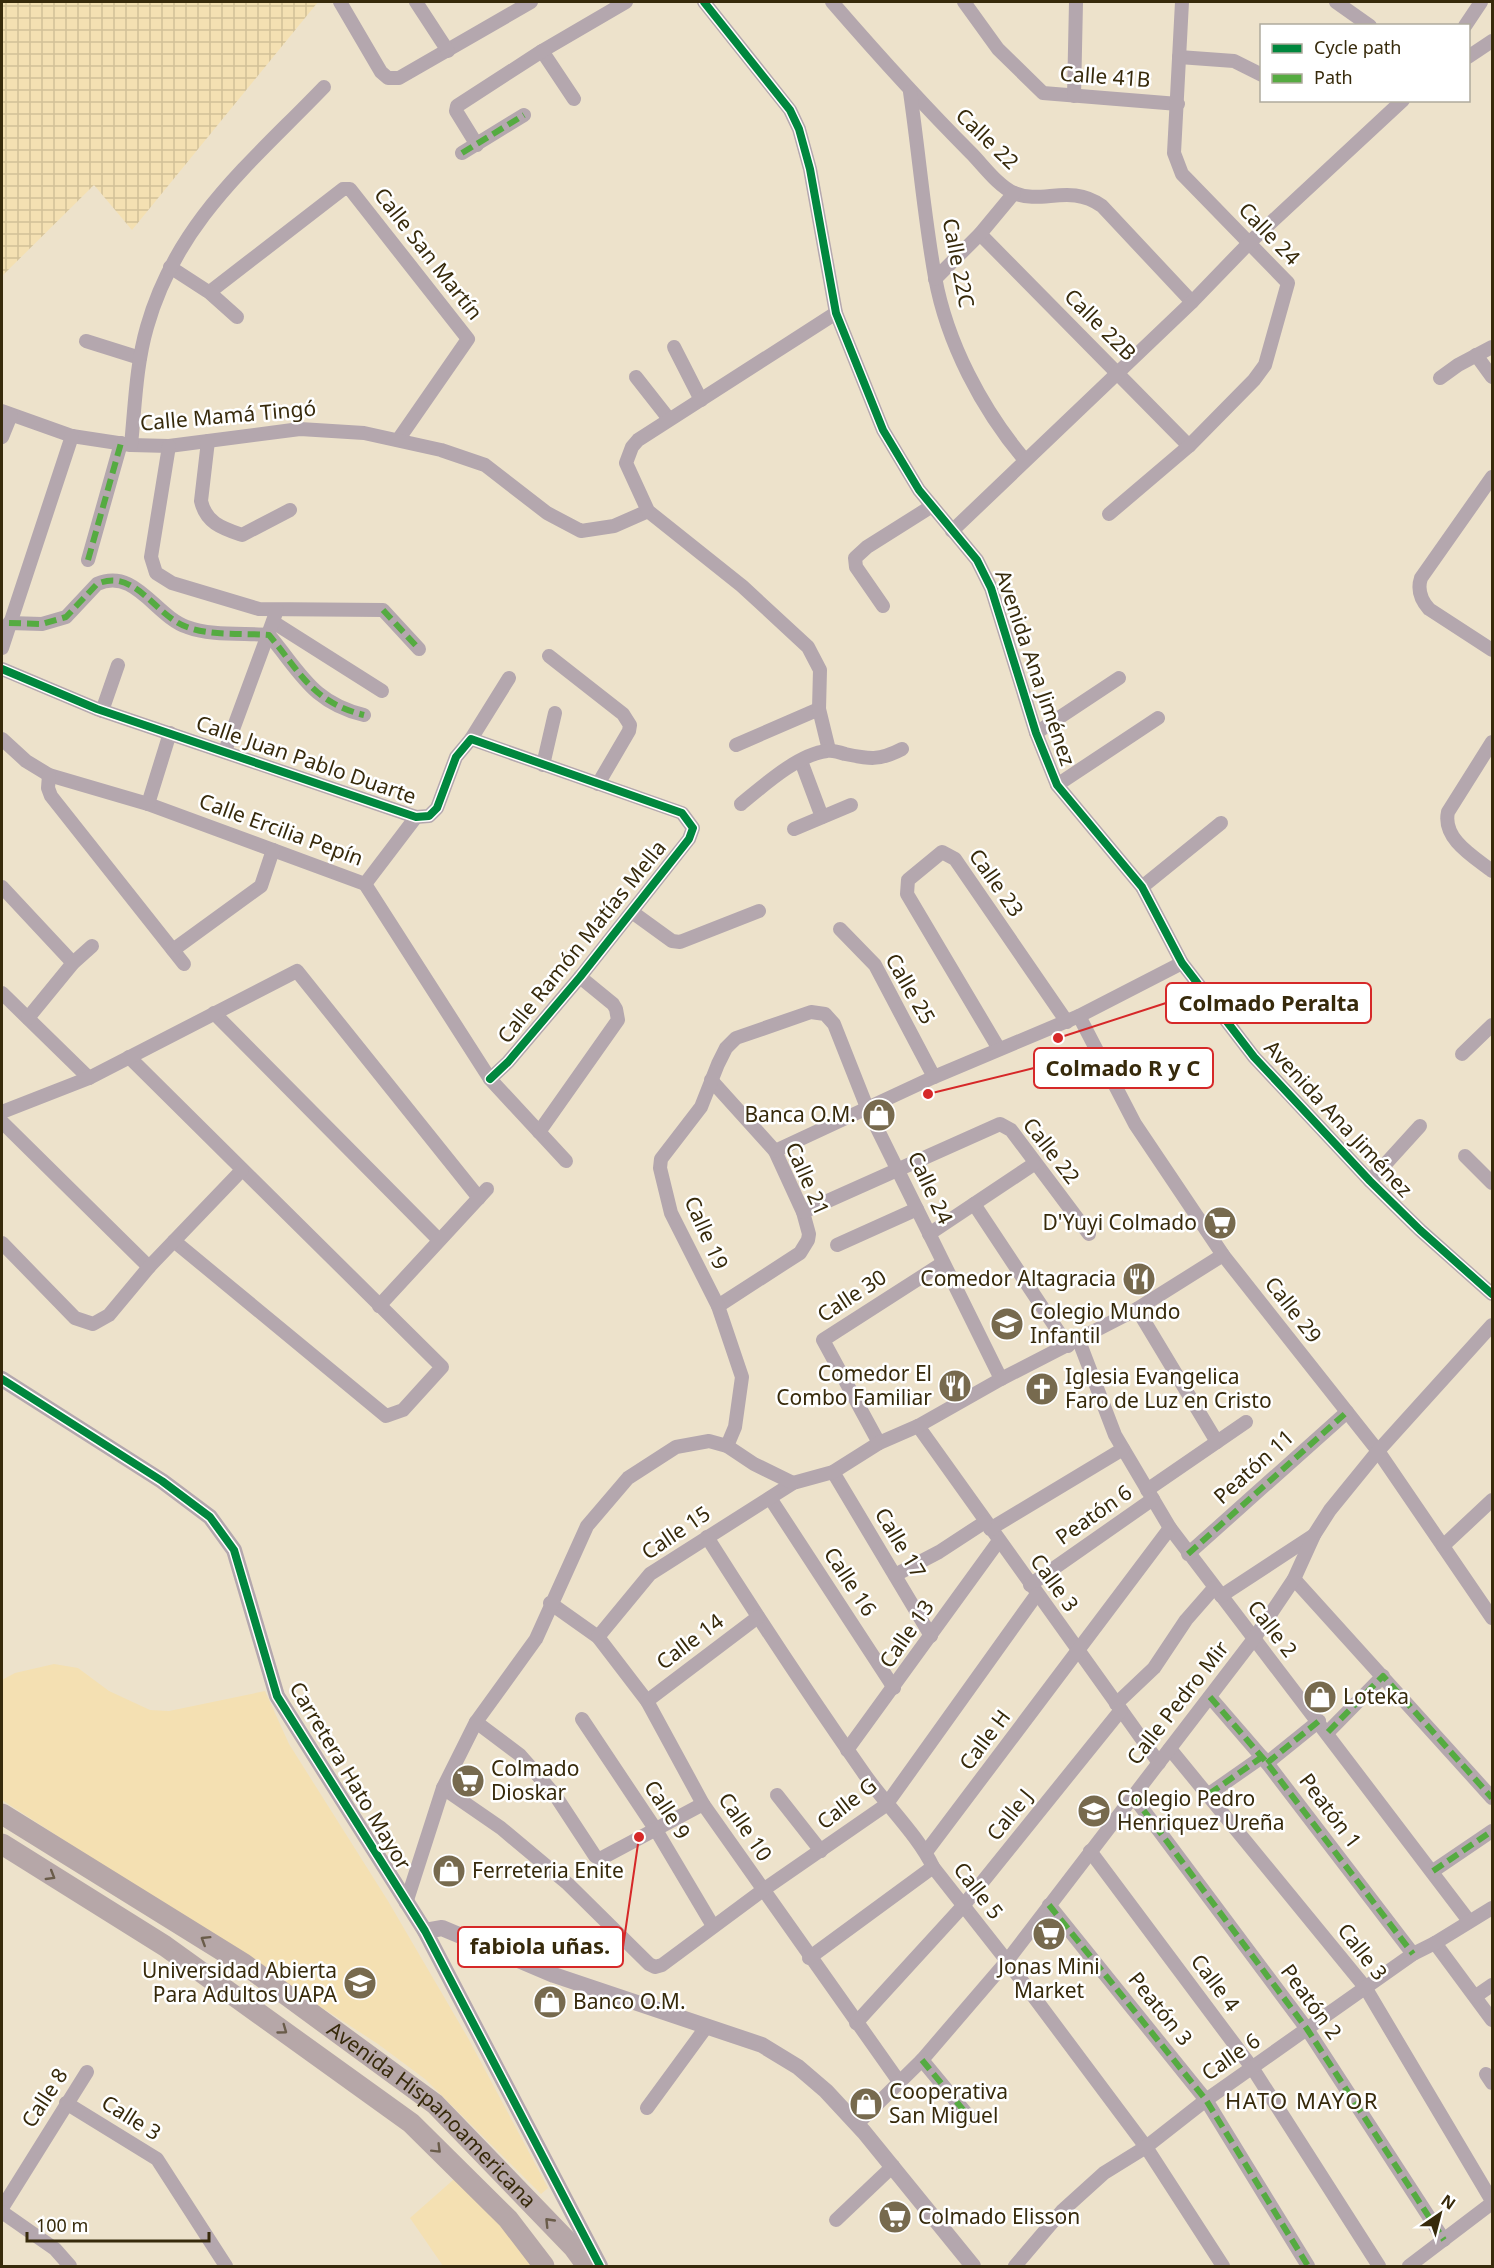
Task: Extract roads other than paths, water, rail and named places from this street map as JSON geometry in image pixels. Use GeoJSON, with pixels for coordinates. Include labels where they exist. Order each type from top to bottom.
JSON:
{"type":"FeatureCollection","features":[{"type":"Feature","properties":{"kind":"main road","name":"Avenida Hispanoamericana"},"geometry":{"type":"LineString","coordinates":[[2,1814],[244,1964],[435,2104],[574,2248],[587,2266]]}},
{"type":"Feature","properties":{"kind":"main road","name":"Avenida Hispanoamericana"},"geometry":{"type":"LineString","coordinates":[[3,1849],[165,1946],[411,2123],[507,2219],[544,2266]]}},
{"type":"Feature","properties":{"kind":"street"},"geometry":{"type":"LineString","coordinates":[[340,2],[381,72],[388,78],[399,78],[531,2]]}},
{"type":"Feature","properties":{"kind":"street"},"geometry":{"type":"LineString","coordinates":[[416,2],[448,51]]}},
{"type":"Feature","properties":{"kind":"street"},"geometry":{"type":"LineString","coordinates":[[477,146],[456,111],[457,106],[542,51],[626,2]]}},
{"type":"Feature","properties":{"kind":"street","name":"Avenida Ana Jiménez"},"geometry":{"type":"LineString","coordinates":[[704,2],[790,110],[799,129],[810,169],[836,313],[883,430],[919,490],[977,560],[991,588],[1036,733],[1058,785],[1142,887],[1182,963],[1254,1057],[1370,1181],[1420,1230],[1492,1294]]}},
{"type":"Feature","properties":{"kind":"street","name":"Calle 22"},"geometry":{"type":"LineString","coordinates":[[832,2],[910,92],[1014,193],[1079,195],[1092,199],[1102,206],[1192,302]]}},
{"type":"Feature","properties":{"kind":"street","name":"Calle 41B"},"geometry":{"type":"LineString","coordinates":[[964,2],[998,49],[1043,93],[1178,104]]}},
{"type":"Feature","properties":{"kind":"street"},"geometry":{"type":"LineString","coordinates":[[1074,96],[1076,2]]}},
{"type":"Feature","properties":{"kind":"street","name":"Calle 24"},"geometry":{"type":"LineString","coordinates":[[1109,514],[1189,446],[1254,380],[1265,365],[1288,283],[1182,174],[1174,153],[1182,2]]}},
{"type":"Feature","properties":{"kind":"street"},"geometry":{"type":"LineString","coordinates":[[1466,24],[1481,2]]}},
{"type":"Feature","properties":{"kind":"street"},"geometry":{"type":"LineString","coordinates":[[1345,4],[1368,24]]}},
{"type":"Feature","properties":{"kind":"street"},"geometry":{"type":"LineString","coordinates":[[1470,56],[1492,41]]}},
{"type":"Feature","properties":{"kind":"street"},"geometry":{"type":"LineString","coordinates":[[542,51],[574,99]]}},
{"type":"Feature","properties":{"kind":"street"},"geometry":{"type":"LineString","coordinates":[[1179,57],[1234,61],[1260,74]]}},
{"type":"Feature","properties":{"kind":"street"},"geometry":{"type":"LineString","coordinates":[[88,560],[126,444],[147,326],[170,267],[182,243],[211,203],[324,87]]}},
{"type":"Feature","properties":{"kind":"street","name":"Calle 22C"},"geometry":{"type":"LineString","coordinates":[[910,92],[935,279],[955,344],[987,409],[1024,459]]}},
{"type":"Feature","properties":{"kind":"street"},"geometry":{"type":"LineString","coordinates":[[952,531],[1024,459],[1401,102]]}},
{"type":"Feature","properties":{"kind":"street"},"geometry":{"type":"LineString","coordinates":[[462,153],[477,146],[524,115]]}},
{"type":"Feature","properties":{"kind":"street","name":"Calle San Martín"},"geometry":{"type":"LineString","coordinates":[[209,292],[343,189],[350,189],[468,339],[398,440]]}},
{"type":"Feature","properties":{"kind":"street"},"geometry":{"type":"LineString","coordinates":[[935,279],[980,234],[1014,193]]}},
{"type":"Feature","properties":{"kind":"street","name":"Calle 22B"},"geometry":{"type":"LineString","coordinates":[[980,234],[1189,446]]}},
{"type":"Feature","properties":{"kind":"street"},"geometry":{"type":"LineString","coordinates":[[170,267],[209,292],[237,317]]}},
{"type":"Feature","properties":{"kind":"street"},"geometry":{"type":"LineString","coordinates":[[829,750],[819,709],[820,670],[808,647],[742,586],[648,511],[626,463],[632,447],[669,419],[836,313]]}},
{"type":"Feature","properties":{"kind":"street"},"geometry":{"type":"LineString","coordinates":[[86,341],[140,358]]}},
{"type":"Feature","properties":{"kind":"street"},"geometry":{"type":"LineString","coordinates":[[674,347],[701,400]]}},
{"type":"Feature","properties":{"kind":"street"},"geometry":{"type":"LineString","coordinates":[[1440,378],[1492,347]]}},
{"type":"Feature","properties":{"kind":"street"},"geometry":{"type":"LineString","coordinates":[[1476,355],[1492,377]]}},
{"type":"Feature","properties":{"kind":"street"},"geometry":{"type":"LineString","coordinates":[[636,377],[669,419]]}},
{"type":"Feature","properties":{"kind":"street"},"geometry":{"type":"LineString","coordinates":[[2,437],[6,413]]}},
{"type":"Feature","properties":{"kind":"street","name":"Calle Mamá Tingó"},"geometry":{"type":"LineString","coordinates":[[6,413],[72,436],[126,444],[169,446],[300,429],[331,429],[441,450],[492,468],[547,513],[581,531],[614,526],[648,511]]}},
{"type":"Feature","properties":{"kind":"street"},"geometry":{"type":"LineString","coordinates":[[2,648],[7,618],[72,436]]}},
{"type":"Feature","properties":{"kind":"street"},"geometry":{"type":"LineString","coordinates":[[208,441],[201,501],[203,509],[213,523],[242,535],[291,510]]}},
{"type":"Feature","properties":{"kind":"street"},"geometry":{"type":"LineString","coordinates":[[169,446],[151,557],[156,573],[172,583],[243,605],[382,691]]}},
{"type":"Feature","properties":{"kind":"street"},"geometry":{"type":"LineString","coordinates":[[1492,477],[1421,578],[1418,586],[1423,603],[1429,609],[1492,650]]}},
{"type":"Feature","properties":{"kind":"street"},"geometry":{"type":"LineString","coordinates":[[883,606],[856,567],[855,558],[867,547],[932,506]]}},
{"type":"Feature","properties":{"kind":"street"},"geometry":{"type":"LineString","coordinates":[[7,618],[54,622],[75,609],[97,584],[111,580],[130,584],[160,611],[185,627],[203,632],[383,610],[419,649]]}},
{"type":"Feature","properties":{"kind":"street"},"geometry":{"type":"LineString","coordinates":[[273,622],[303,681],[322,697],[344,710],[364,715]]}},
{"type":"Feature","properties":{"kind":"street"},"geometry":{"type":"LineString","coordinates":[[225,751],[273,622]]}},
{"type":"Feature","properties":{"kind":"street"},"geometry":{"type":"LineString","coordinates":[[471,740],[598,784],[629,731],[630,725],[623,714],[549,656]]}},
{"type":"Feature","properties":{"kind":"street"},"geometry":{"type":"LineString","coordinates":[[102,711],[118,664]]}},
{"type":"Feature","properties":{"kind":"street","name":"Calle Juan Pablo Duarte"},"geometry":{"type":"LineString","coordinates":[[2,669],[102,711],[416,817],[429,816],[437,808],[456,757],[471,740],[509,678]]}},
{"type":"Feature","properties":{"kind":"street"},"geometry":{"type":"LineString","coordinates":[[1036,733],[1119,678]]}},
{"type":"Feature","properties":{"kind":"street"},"geometry":{"type":"LineString","coordinates":[[736,745],[819,709]]}},
{"type":"Feature","properties":{"kind":"street"},"geometry":{"type":"LineString","coordinates":[[543,765],[555,713]]}},
{"type":"Feature","properties":{"kind":"street"},"geometry":{"type":"LineString","coordinates":[[1058,785],[1158,718]]}},
{"type":"Feature","properties":{"kind":"street"},"geometry":{"type":"LineString","coordinates":[[148,804],[170,733]]}},
{"type":"Feature","properties":{"kind":"street","name":"Calle Ercilia Pepín"},"geometry":{"type":"LineString","coordinates":[[2,739],[26,761],[49,775],[148,804],[365,884],[490,1079],[566,1161]]}},
{"type":"Feature","properties":{"kind":"street"},"geometry":{"type":"LineString","coordinates":[[1492,742],[1448,812],[1446,820],[1453,837],[1492,872]]}},
{"type":"Feature","properties":{"kind":"street"},"geometry":{"type":"LineString","coordinates":[[741,804],[773,778],[801,761],[829,750],[865,758],[884,759],[902,749]]}},
{"type":"Feature","properties":{"kind":"street"},"geometry":{"type":"LineString","coordinates":[[801,761],[822,817]]}},
{"type":"Feature","properties":{"kind":"street"},"geometry":{"type":"LineString","coordinates":[[49,775],[48,788],[51,796],[184,964]]}},
{"type":"Feature","properties":{"kind":"street","name":"Calle Ramón Matías Mella"},"geometry":{"type":"LineString","coordinates":[[490,1079],[580,977],[689,839],[693,828],[691,823],[676,810],[598,784]]}},
{"type":"Feature","properties":{"kind":"street"},"geometry":{"type":"LineString","coordinates":[[794,829],[851,805]]}},
{"type":"Feature","properties":{"kind":"street"},"geometry":{"type":"LineString","coordinates":[[365,884],[416,817]]}},
{"type":"Feature","properties":{"kind":"street"},"geometry":{"type":"LineString","coordinates":[[1142,887],[1221,824]]}},
{"type":"Feature","properties":{"kind":"street"},"geometry":{"type":"LineString","coordinates":[[173,950],[261,886],[273,850]]}},
{"type":"Feature","properties":{"kind":"street","name":"Calle 23"},"geometry":{"type":"LineString","coordinates":[[999,1049],[907,894],[908,880],[936,854],[942,852],[955,859],[1073,1019]]}},
{"type":"Feature","properties":{"kind":"street"},"geometry":{"type":"LineString","coordinates":[[2,887],[73,963]]}},
{"type":"Feature","properties":{"kind":"street"},"geometry":{"type":"LineString","coordinates":[[632,912],[672,940],[680,942],[759,911]]}},
{"type":"Feature","properties":{"kind":"street","name":"Calle 25"},"geometry":{"type":"LineString","coordinates":[[840,929],[875,965],[934,1077]]}},
{"type":"Feature","properties":{"kind":"street"},"geometry":{"type":"LineString","coordinates":[[28,1018],[73,963],[92,946]]}},
{"type":"Feature","properties":{"kind":"street"},"geometry":{"type":"LineString","coordinates":[[775,1151],[868,1110],[934,1077],[1073,1019],[1182,963]]}},
{"type":"Feature","properties":{"kind":"street"},"geometry":{"type":"LineString","coordinates":[[2,1112],[89,1077],[297,971],[483,1193],[379,1306]]}},
{"type":"Feature","properties":{"kind":"street"},"geometry":{"type":"LineString","coordinates":[[539,1132],[618,1020],[613,1004],[580,977]]}},
{"type":"Feature","properties":{"kind":"street"},"geometry":{"type":"LineString","coordinates":[[2,993],[89,1077]]}},
{"type":"Feature","properties":{"kind":"street","name":"Calle 19"},"geometry":{"type":"LineString","coordinates":[[727,1446],[735,1427],[742,1377],[718,1306],[671,1213],[660,1168],[665,1151],[701,1107],[726,1048],[736,1038],[811,1012],[825,1014]]}},
{"type":"Feature","properties":{"kind":"street"},"geometry":{"type":"LineString","coordinates":[[214,1013],[439,1240]]}},
{"type":"Feature","properties":{"kind":"street","name":"Calle 24"},"geometry":{"type":"LineString","coordinates":[[825,1014],[834,1024],[868,1110],[1000,1379]]}},
{"type":"Feature","properties":{"kind":"street","name":"Calle 29"},"geometry":{"type":"LineString","coordinates":[[1073,1019],[1135,1124],[1223,1255],[1378,1451],[1492,1618]]}},
{"type":"Feature","properties":{"kind":"street"},"geometry":{"type":"LineString","coordinates":[[1462,1054],[1492,1025]]}},
{"type":"Feature","properties":{"kind":"street"},"geometry":{"type":"LineString","coordinates":[[129,1057],[442,1367],[403,1410],[386,1416],[174,1242]]}},
{"type":"Feature","properties":{"kind":"street","name":"Calle 21"},"geometry":{"type":"LineString","coordinates":[[711,1080],[775,1151],[803,1212],[809,1234],[800,1253],[718,1306]]}},
{"type":"Feature","properties":{"kind":"street"},"geometry":{"type":"LineString","coordinates":[[2,1122],[149,1267]]}},
{"type":"Feature","properties":{"kind":"street","name":"Calle 22"},"geometry":{"type":"LineString","coordinates":[[803,1212],[1000,1124],[1011,1130],[1034,1164],[1089,1234]]}},
{"type":"Feature","properties":{"kind":"street"},"geometry":{"type":"LineString","coordinates":[[1370,1181],[1420,1126]]}},
{"type":"Feature","properties":{"kind":"street"},"geometry":{"type":"LineString","coordinates":[[1465,1156],[1492,1183]]}},
{"type":"Feature","properties":{"kind":"street"},"geometry":{"type":"LineString","coordinates":[[929,1234],[1034,1164]]}},
{"type":"Feature","properties":{"kind":"street"},"geometry":{"type":"LineString","coordinates":[[2,1243],[75,1317],[93,1324],[109,1315],[149,1267],[242,1170]]}},
{"type":"Feature","properties":{"kind":"street","name":"Calle 2"},"geometry":{"type":"LineString","coordinates":[[974,1204],[1074,1343],[1123,1449],[1170,1528],[1469,1921]]}},
{"type":"Feature","properties":{"kind":"street"},"geometry":{"type":"LineString","coordinates":[[837,1245],[917,1209]]}},
{"type":"Feature","properties":{"kind":"street","name":"Calle 15"},"geometry":{"type":"LineString","coordinates":[[598,1637],[650,1574],[793,1483],[833,1472],[879,1443],[918,1426],[1000,1379],[1137,1309],[1223,1255]]}},
{"type":"Feature","properties":{"kind":"street","name":"Calle 30"},"geometry":{"type":"LineString","coordinates":[[879,1443],[823,1340],[943,1263]]}},
{"type":"Feature","properties":{"kind":"street"},"geometry":{"type":"LineString","coordinates":[[1137,1309],[1217,1442]]}},
{"type":"Feature","properties":{"kind":"street","name":"Calle Pedro Mir"},"geometry":{"type":"LineString","coordinates":[[857,2124],[922,2060],[1007,1961],[1253,1640],[1294,1579],[1314,1535],[1378,1451],[1492,1325]]}},
{"type":"Feature","properties":{"kind":"street","name":"Carretera Hato Mayor"},"geometry":{"type":"LineString","coordinates":[[2,1379],[162,1481],[210,1517],[234,1550],[277,1696],[425,1931],[600,2266]]}},
{"type":"Feature","properties":{"kind":"street","name":"Peatón 11"},"geometry":{"type":"LineString","coordinates":[[1188,1554],[1347,1412]]}},
{"type":"Feature","properties":{"kind":"street","name":"Peatón 6"},"geometry":{"type":"LineString","coordinates":[[1034,1590],[1150,1495],[1246,1422]]}},
{"type":"Feature","properties":{"kind":"street","name":"Calle 3"},"geometry":{"type":"LineString","coordinates":[[918,1426],[987,1526],[1159,1763]]}},
{"type":"Feature","properties":{"kind":"street"},"geometry":{"type":"LineString","coordinates":[[406,1903],[443,1788],[476,1722],[536,1639],[550,1603],[587,1526],[628,1478],[676,1447],[709,1441],[727,1446],[793,1483]]}},
{"type":"Feature","properties":{"kind":"street"},"geometry":{"type":"LineString","coordinates":[[895,1575],[1123,1449]]}},
{"type":"Feature","properties":{"kind":"street","name":"Calle 17"},"geometry":{"type":"LineString","coordinates":[[833,1472],[931,1636]]}},
{"type":"Feature","properties":{"kind":"street","name":"Calle 16"},"geometry":{"type":"LineString","coordinates":[[770,1498],[894,1688]]}},
{"type":"Feature","properties":{"kind":"street"},"geometry":{"type":"LineString","coordinates":[[1443,1546],[1492,1500]]}},
{"type":"Feature","properties":{"kind":"street","name":"Calle H"},"geometry":{"type":"LineString","coordinates":[[926,1852],[1170,1528]]}},
{"type":"Feature","properties":{"kind":"street","name":"Calle J"},"geometry":{"type":"LineString","coordinates":[[856,2023],[963,1906],[1119,1707],[1154,1668],[1185,1620],[1217,1592],[1314,1535]]}},
{"type":"Feature","properties":{"kind":"street","name":"Calle 5"},"geometry":{"type":"LineString","coordinates":[[707,1537],[758,1617],[886,1805],[926,1852],[933,1867],[1007,1961],[1146,2147],[1223,2266]]}},
{"type":"Feature","properties":{"kind":"street","name":"Calle 13"},"geometry":{"type":"LineString","coordinates":[[848,1750],[999,1542]]}},
{"type":"Feature","properties":{"kind":"street"},"geometry":{"type":"LineString","coordinates":[[1294,1579],[1492,1798]]}},
{"type":"Feature","properties":{"kind":"street","name":"Calle G"},"geometry":{"type":"LineString","coordinates":[[443,1788],[501,1828],[568,1884],[655,1967],[662,1965],[763,1890],[886,1805],[1034,1590]]}},
{"type":"Feature","properties":{"kind":"street","name":"Calle 10"},"geometry":{"type":"LineString","coordinates":[[550,1603],[598,1637],[647,1701],[703,1804],[808,1958],[900,2083]]}},
{"type":"Feature","properties":{"kind":"street","name":"Calle 14"},"geometry":{"type":"LineString","coordinates":[[647,1701],[758,1617]]}},
{"type":"Feature","properties":{"kind":"street"},"geometry":{"type":"LineString","coordinates":[[1209,1794],[1323,1727],[1383,1676]]}},
{"type":"Feature","properties":{"kind":"street","name":"Peatón 1"},"geometry":{"type":"LineString","coordinates":[[1210,1696],[1265,1760],[1413,1954]]}},
{"type":"Feature","properties":{"kind":"street","name":"Calle 9"},"geometry":{"type":"LineString","coordinates":[[582,1719],[656,1830],[713,1926]]}},
{"type":"Feature","properties":{"kind":"street"},"geometry":{"type":"LineString","coordinates":[[476,1722],[520,1755],[555,1795],[595,1856],[600,1859],[703,1804]]}},
{"type":"Feature","properties":{"kind":"street","name":"Calle 3"},"geometry":{"type":"LineString","coordinates":[[1170,1749],[1365,1987],[1492,2202]]}},
{"type":"Feature","properties":{"kind":"street"},"geometry":{"type":"LineString","coordinates":[[777,1795],[821,1851]]}},
{"type":"Feature","properties":{"kind":"street","name":"Peatón 2"},"geometry":{"type":"LineString","coordinates":[[1133,1796],[1307,2029],[1444,2240]]}},
{"type":"Feature","properties":{"kind":"street","name":"Avenida Hispanoamericana"},"geometry":{"type":"LineString","coordinates":[[3,1849],[20,1826]]}},
{"type":"Feature","properties":{"kind":"street"},"geometry":{"type":"LineString","coordinates":[[1433,1871],[1492,1832]]}},
{"type":"Feature","properties":{"kind":"street","name":"Calle 4"},"geometry":{"type":"LineString","coordinates":[[1090,1851],[1253,2069],[1379,2266]]}},
{"type":"Feature","properties":{"kind":"street"},"geometry":{"type":"LineString","coordinates":[[808,1958],[933,1867]]}},
{"type":"Feature","properties":{"kind":"street","name":"Peatón 3"},"geometry":{"type":"LineString","coordinates":[[1049,1905],[1206,2100],[1308,2266]]}},
{"type":"Feature","properties":{"kind":"street","name":"Calle 6"},"geometry":{"type":"LineString","coordinates":[[1015,2266],[1071,2203],[1104,2173],[1146,2147],[1206,2100],[1413,1954],[1492,1908]]}},
{"type":"Feature","properties":{"kind":"street"},"geometry":{"type":"LineString","coordinates":[[425,1931],[442,1928],[554,1975],[762,2045],[798,2067],[857,2124],[974,2266]]}},
{"type":"Feature","properties":{"kind":"street"},"geometry":{"type":"LineString","coordinates":[[1435,1943],[1492,2020]]}},
{"type":"Feature","properties":{"kind":"street"},"geometry":{"type":"LineString","coordinates":[[1476,1996],[1492,1985]]}},
{"type":"Feature","properties":{"kind":"street"},"geometry":{"type":"LineString","coordinates":[[647,2108],[707,2026]]}},
{"type":"Feature","properties":{"kind":"street"},"geometry":{"type":"LineString","coordinates":[[922,2060],[969,2118]]}},
{"type":"Feature","properties":{"kind":"street","name":"Calle 8"},"geometry":{"type":"LineString","coordinates":[[2,2210],[87,2072]]}},
{"type":"Feature","properties":{"kind":"street","name":"Calle 3"},"geometry":{"type":"LineString","coordinates":[[66,2103],[157,2159],[226,2266]]}},
{"type":"Feature","properties":{"kind":"street"},"geometry":{"type":"LineString","coordinates":[[836,2220],[892,2166]]}},
{"type":"Feature","properties":{"kind":"street"},"geometry":{"type":"LineString","coordinates":[[1409,2266],[1492,2202]]}},
{"type":"Feature","properties":{"kind":"street"},"geometry":{"type":"LineString","coordinates":[[2,2210],[55,2249],[70,2266]]}},
{"type":"Feature","properties":{"kind":"place","name":"Colmado Peralta"},"geometry":{"type":"Point","coordinates":[1058,1038]}},
{"type":"Feature","properties":{"kind":"place","name":"Colmado R y C"},"geometry":{"type":"Point","coordinates":[928,1094]}},
{"type":"Feature","properties":{"kind":"place","name":"Banca O.M."},"geometry":{"type":"Point","coordinates":[879,1115]}},
{"type":"Feature","properties":{"kind":"place","name":"D'Yuyi Colmado"},"geometry":{"type":"Point","coordinates":[1220,1223]}},
{"type":"Feature","properties":{"kind":"place","name":"Comedor Altagracia"},"geometry":{"type":"Point","coordinates":[1139,1279]}},
{"type":"Feature","properties":{"kind":"place","name":"Colegio Mundo Infantil"},"geometry":{"type":"Point","coordinates":[1007,1324]}},
{"type":"Feature","properties":{"kind":"place","name":"Comedor El Combo Familiar"},"geometry":{"type":"Point","coordinates":[955,1386]}},
{"type":"Feature","properties":{"kind":"place","name":"Iglesia Evangelica Faro de Luz en Cristo"},"geometry":{"type":"Point","coordinates":[1042,1389]}},
{"type":"Feature","properties":{"kind":"place","name":"Loteka"},"geometry":{"type":"Point","coordinates":[1320,1697]}},
{"type":"Feature","properties":{"kind":"place","name":"Colmado Dioskar"},"geometry":{"type":"Point","coordinates":[468,1781]}},
{"type":"Feature","properties":{"kind":"place","name":"Colegio Pedro Henriquez Ureña"},"geometry":{"type":"Point","coordinates":[1094,1811]}},
{"type":"Feature","properties":{"kind":"place","name":"fabiola uñas."},"geometry":{"type":"Point","coordinates":[639,1837]}},
{"type":"Feature","properties":{"kind":"place","name":"Ferreteria Enite"},"geometry":{"type":"Point","coordinates":[449,1871]}},
{"type":"Feature","properties":{"kind":"place","name":"Jonas Mini Market"},"geometry":{"type":"Point","coordinates":[1049,1934]}},
{"type":"Feature","properties":{"kind":"place","name":"Universidad Abierta Para Adultos UAPA"},"geometry":{"type":"Point","coordinates":[360,1983]}},
{"type":"Feature","properties":{"kind":"place","name":"Banco O.M."},"geometry":{"type":"Point","coordinates":[550,2002]}},
{"type":"Feature","properties":{"kind":"place","name":"Cooperativa San Miguel"},"geometry":{"type":"Point","coordinates":[866,2104]}},
{"type":"Feature","properties":{"kind":"place","name":"Colmado Elisson"},"geometry":{"type":"Point","coordinates":[895,2217]}},
{"type":"Feature","properties":{"kind":"district","name":"HATO MAYOR"},"geometry":{"type":"Point","coordinates":[1302,2101]}}]}
